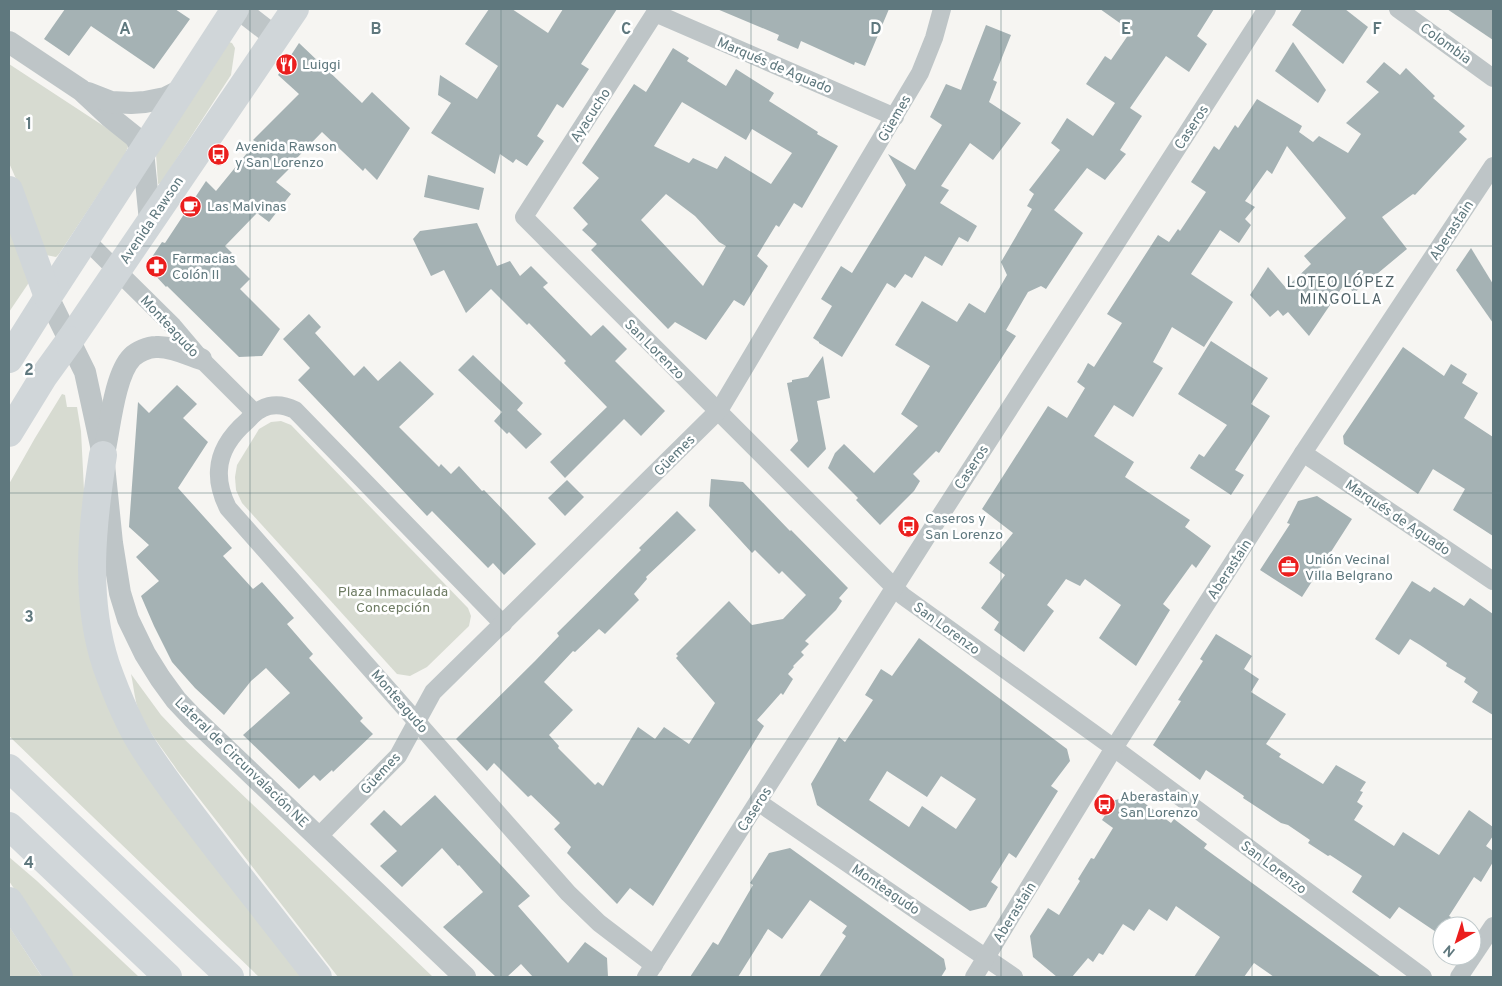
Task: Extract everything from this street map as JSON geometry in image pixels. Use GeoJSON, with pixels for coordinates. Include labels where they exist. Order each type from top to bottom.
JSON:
{"type":"FeatureCollection","features":[{"type":"Feature","properties":{"kind":"main road"},"geometry":{"type":"LineString","coordinates":[[9,358],[237,9]]}},
{"type":"Feature","properties":{"kind":"main road","name":"Avenida Rawson"},"geometry":{"type":"LineString","coordinates":[[9,433],[44,376],[294,9]]}},
{"type":"Feature","properties":{"kind":"main road"},"geometry":{"type":"LineString","coordinates":[[9,190],[48,297]]}},
{"type":"Feature","properties":{"kind":"main road"},"geometry":{"type":"LineString","coordinates":[[103,455],[95,506],[92,543],[94,601],[106,664],[122,705],[143,747],[174,792],[318,977]]}},
{"type":"Feature","properties":{"kind":"main road"},"geometry":{"type":"LineString","coordinates":[[9,768],[230,977]]}},
{"type":"Feature","properties":{"kind":"main road"},"geometry":{"type":"LineString","coordinates":[[9,826],[168,977]]}},
{"type":"Feature","properties":{"kind":"main road"},"geometry":{"type":"LineString","coordinates":[[9,901],[59,977]]}},
{"type":"Feature","properties":{"kind":"street"},"geometry":{"type":"LineString","coordinates":[[237,9],[275,37]]}},
{"type":"Feature","properties":{"kind":"street","name":"Güemes"},"geometry":{"type":"LineString","coordinates":[[318,837],[398,756],[433,692],[718,412],[920,73],[928,56],[942,9]]}},
{"type":"Feature","properties":{"kind":"street","name":"Caseros"},"geometry":{"type":"LineString","coordinates":[[650,971],[894,587],[1267,9]]}},
{"type":"Feature","properties":{"kind":"street","name":"Colombia"},"geometry":{"type":"LineString","coordinates":[[1398,9],[1493,78]]}},
{"type":"Feature","properties":{"kind":"street","name":"Marqués de Aguado"},"geometry":{"type":"LineString","coordinates":[[655,13],[895,117]]}},
{"type":"Feature","properties":{"kind":"street","name":"Ayacucho"},"geometry":{"type":"LineString","coordinates":[[524,218],[655,13]]}},
{"type":"Feature","properties":{"kind":"street"},"geometry":{"type":"LineString","coordinates":[[9,42],[81,90],[135,137],[143,151],[150,221]]}},
{"type":"Feature","properties":{"kind":"street"},"geometry":{"type":"LineString","coordinates":[[81,90],[111,102],[131,104],[165,98],[183,89]]}},
{"type":"Feature","properties":{"kind":"street","name":"Aberastain"},"geometry":{"type":"LineString","coordinates":[[974,977],[1114,748],[1303,454],[1493,166]]}},
{"type":"Feature","properties":{"kind":"street","name":"San Lorenzo"},"geometry":{"type":"LineString","coordinates":[[524,218],[903,596],[1114,748],[1423,977]]}},
{"type":"Feature","properties":{"kind":"street","name":"Monteagudo"},"geometry":{"type":"LineString","coordinates":[[85,239],[172,326],[200,359],[255,413]]}},
{"type":"Feature","properties":{"kind":"street","name":"Lateral de Circunvalación NE"},"geometry":{"type":"LineString","coordinates":[[48,297],[85,372],[103,455],[112,543],[120,593],[128,619],[145,654],[171,693],[192,717],[465,977]]}},
{"type":"Feature","properties":{"kind":"street"},"geometry":{"type":"LineString","coordinates":[[103,455],[120,381],[125,367],[132,357],[144,350],[156,347],[174,350],[200,359]]}},
{"type":"Feature","properties":{"kind":"street","name":"Monteagudo"},"geometry":{"type":"LineString","coordinates":[[503,624],[295,410],[276,405],[261,409],[237,430],[228,442],[222,455],[219,470],[219,484],[228,508],[579,904],[650,971]]}},
{"type":"Feature","properties":{"kind":"street","name":"Marqués de Aguado"},"geometry":{"type":"LineString","coordinates":[[1303,454],[1493,581]]}},
{"type":"Feature","properties":{"kind":"street","name":"Monteagudo"},"geometry":{"type":"LineString","coordinates":[[758,802],[1014,977]]}},
{"type":"Feature","properties":{"kind":"street"},"geometry":{"type":"LineString","coordinates":[[1459,977],[1493,926]]}},
{"type":"Feature","properties":{"kind":"green space"},"geometry":{"type":"Polygon","coordinates":[[[229,42],[235,48],[231,75],[161,183],[158,184],[156,154],[229,42]]]}},
{"type":"Feature","properties":{"kind":"green space"},"geometry":{"type":"Polygon","coordinates":[[[9,64],[125,140],[128,147],[56,257],[46,255],[9,163],[9,64]]]}},
{"type":"Feature","properties":{"kind":"green space"},"geometry":{"type":"Polygon","coordinates":[[[9,218],[30,281],[9,312],[9,218]]]}},
{"type":"Feature","properties":{"kind":"green space"},"geometry":{"type":"Polygon","coordinates":[[[62,394],[65,395],[67,407],[77,407],[81,431],[92,649],[306,977],[259,977],[9,736],[9,484],[62,394]]]}},
{"type":"Feature","properties":{"kind":"green space","name":"Plaza Inmaculada Concepción"},"geometry":{"type":"Polygon","coordinates":[[[281,421],[291,425],[468,608],[471,616],[469,626],[427,667],[410,676],[397,674],[242,503],[236,490],[235,477],[237,465],[259,429],[271,422],[281,421]]]}},
{"type":"Feature","properties":{"kind":"green space"},"geometry":{"type":"Polygon","coordinates":[[[131,674],[161,715],[182,737],[433,977],[338,977],[177,770],[154,737],[139,711],[131,674]]]}},
{"type":"Feature","properties":{"kind":"green space"},"geometry":{"type":"Polygon","coordinates":[[[9,857],[139,977],[72,977],[9,881],[9,857]]]}},
{"type":"Feature","properties":{"kind":"green space"},"geometry":{"type":"Polygon","coordinates":[[[9,926],[42,977],[9,977],[9,926]]]}},
{"type":"Feature","properties":{"kind":"building"},"geometry":{"type":"Polygon","coordinates":[[[65,9],[175,9],[190,19],[154,69],[91,26],[69,56],[44,39],[65,9]]]}},
{"type":"Feature","properties":{"kind":"building"},"geometry":{"type":"Polygon","coordinates":[[[489,9],[512,9],[548,33],[563,9],[617,9],[581,64],[589,69],[563,108],[557,104],[537,136],[544,141],[527,166],[516,159],[513,163],[500,154],[495,174],[431,133],[451,103],[438,95],[440,75],[477,99],[498,66],[465,44],[489,9]]]}},
{"type":"Feature","properties":{"kind":"building"},"geometry":{"type":"Polygon","coordinates":[[[717,9],[889,9],[865,66],[855,62],[854,65],[801,41],[798,49],[777,40],[779,35],[717,9]]]}},
{"type":"Feature","properties":{"kind":"building"},"geometry":{"type":"Polygon","coordinates":[[[1100,9],[1214,9],[1197,36],[1207,44],[1189,72],[1166,56],[1130,108],[1142,116],[1120,150],[1126,154],[1105,180],[1087,168],[1054,210],[1083,233],[1046,289],[1041,286],[1028,292],[1006,330],[1016,336],[939,453],[936,451],[913,474],[920,481],[914,491],[880,525],[856,500],[858,498],[828,468],[835,453],[844,444],[874,473],[918,426],[901,414],[930,366],[895,345],[922,301],[957,322],[969,303],[985,313],[1007,275],[1001,262],[1032,209],[1027,206],[1034,194],[1029,190],[1060,150],[1051,143],[1067,118],[1093,136],[1115,103],[1086,84],[1105,56],[1111,60],[1131,31],[1100,9]]]}},
{"type":"Feature","properties":{"kind":"building"},"geometry":{"type":"Polygon","coordinates":[[[1302,9],[1345,9],[1368,27],[1343,64],[1292,25],[1302,9]]]}},
{"type":"Feature","properties":{"kind":"building"},"geometry":{"type":"Polygon","coordinates":[[[1447,9],[1493,9],[1493,40],[1447,9]]]}},
{"type":"Feature","properties":{"kind":"building"},"geometry":{"type":"Polygon","coordinates":[[[986,25],[1011,35],[993,80],[997,82],[989,102],[1021,123],[993,160],[970,143],[941,186],[949,190],[940,203],[977,226],[968,242],[959,237],[942,266],[925,256],[912,278],[905,274],[895,288],[887,283],[842,357],[813,338],[832,306],[821,299],[841,266],[852,273],[906,185],[888,154],[915,170],[942,125],[930,117],[946,84],[961,90],[986,25]]]}},
{"type":"Feature","properties":{"kind":"building"},"geometry":{"type":"Polygon","coordinates":[[[1293,42],[1326,90],[1318,103],[1275,71],[1293,42]]]}},
{"type":"Feature","properties":{"kind":"building"},"geometry":{"type":"Polygon","coordinates":[[[299,43],[362,103],[372,92],[410,128],[377,180],[365,168],[363,171],[322,132],[276,182],[291,194],[269,222],[257,213],[225,246],[232,253],[228,257],[250,279],[240,289],[280,329],[262,356],[239,357],[154,274],[152,257],[162,242],[165,243],[206,181],[216,191],[256,142],[253,140],[299,94],[278,75],[299,43]]]}},
{"type":"Feature","properties":{"kind":"building"},"geometry":{"type":"Polygon","coordinates":[[[673,48],[689,58],[687,61],[726,86],[736,69],[774,93],[769,101],[838,146],[802,208],[794,203],[779,227],[776,225],[757,256],[768,266],[744,306],[734,300],[706,340],[675,322],[668,329],[591,250],[597,244],[582,230],[588,224],[573,208],[599,178],[582,163],[634,84],[646,92],[673,48]],[[682,102],[654,146],[689,163],[693,158],[717,169],[725,156],[771,184],[792,153],[752,129],[746,140],[682,102]],[[666,194],[641,220],[703,286],[726,246],[719,242],[695,216],[666,194]]]}},
{"type":"Feature","properties":{"kind":"building"},"geometry":{"type":"Polygon","coordinates":[[[1384,62],[1400,75],[1406,68],[1435,96],[1433,98],[1465,126],[1459,132],[1467,139],[1415,195],[1413,194],[1382,217],[1407,249],[1354,293],[1345,283],[1309,336],[1288,312],[1283,316],[1278,310],[1270,317],[1250,295],[1268,267],[1286,288],[1311,264],[1304,256],[1346,218],[1287,146],[1272,174],[1267,170],[1245,201],[1255,207],[1245,219],[1251,225],[1239,243],[1220,230],[1191,274],[1233,302],[1204,347],[1172,327],[1153,362],[1163,368],[1133,417],[1114,405],[1094,436],[1134,462],[1125,477],[1190,520],[1185,527],[1211,546],[1196,568],[1192,564],[1163,604],[1170,610],[1136,666],[1099,638],[1121,605],[1085,579],[1080,586],[1066,579],[1047,605],[1054,611],[1024,652],[994,630],[999,622],[981,608],[1005,575],[989,563],[1013,533],[982,509],[1048,406],[1067,418],[1085,388],[1077,382],[1088,363],[1094,367],[1122,323],[1107,314],[1158,235],[1169,242],[1178,229],[1180,231],[1206,192],[1191,182],[1214,146],[1219,150],[1235,125],[1238,128],[1257,99],[1302,126],[1299,132],[1313,142],[1319,136],[1348,153],[1361,134],[1346,123],[1379,92],[1366,82],[1384,62]]]}},
{"type":"Feature","properties":{"kind":"building"},"geometry":{"type":"Polygon","coordinates":[[[428,175],[484,188],[479,210],[424,197],[428,175]]]}},
{"type":"Feature","properties":{"kind":"building"},"geometry":{"type":"Polygon","coordinates":[[[477,223],[497,266],[510,261],[520,276],[531,266],[548,283],[543,287],[591,336],[603,325],[627,349],[615,361],[665,411],[641,436],[624,419],[565,478],[550,462],[607,407],[564,363],[566,361],[529,323],[527,325],[491,289],[466,313],[444,270],[431,276],[413,239],[420,231],[477,223]]]}},
{"type":"Feature","properties":{"kind":"building"},"geometry":{"type":"Polygon","coordinates":[[[1471,248],[1493,284],[1493,323],[1456,270],[1471,248]]]}},
{"type":"Feature","properties":{"kind":"building"},"geometry":{"type":"Polygon","coordinates":[[[309,314],[321,327],[315,333],[354,376],[364,366],[378,381],[400,361],[434,394],[399,427],[439,467],[441,464],[451,474],[459,466],[536,544],[504,575],[493,563],[488,568],[432,511],[427,516],[298,380],[310,368],[283,339],[309,314]]]}},
{"type":"Feature","properties":{"kind":"building"},"geometry":{"type":"Polygon","coordinates":[[[1211,341],[1268,378],[1251,404],[1270,416],[1235,470],[1244,475],[1231,495],[1190,468],[1199,454],[1204,457],[1227,425],[1178,394],[1211,341]]]}},
{"type":"Feature","properties":{"kind":"building"},"geometry":{"type":"Polygon","coordinates":[[[1403,347],[1444,376],[1451,364],[1467,374],[1462,383],[1478,393],[1464,418],[1493,437],[1493,536],[1453,510],[1465,489],[1433,469],[1418,494],[1344,444],[1343,436],[1403,347]]]}},
{"type":"Feature","properties":{"kind":"building"},"geometry":{"type":"Polygon","coordinates":[[[473,355],[523,403],[517,410],[542,434],[526,449],[509,432],[507,434],[494,421],[502,412],[458,370],[473,355]]]}},
{"type":"Feature","properties":{"kind":"building"},"geometry":{"type":"Polygon","coordinates":[[[823,356],[830,398],[817,401],[826,449],[808,468],[790,450],[798,441],[787,383],[792,382],[792,380],[808,377],[823,356]]]}},
{"type":"Feature","properties":{"kind":"building"},"geometry":{"type":"Polygon","coordinates":[[[177,385],[197,404],[183,418],[208,442],[178,488],[232,548],[223,556],[253,589],[262,582],[294,618],[287,624],[313,654],[309,658],[363,718],[360,721],[373,734],[333,772],[332,770],[320,781],[314,775],[299,789],[243,735],[290,693],[266,668],[251,681],[224,715],[195,688],[172,662],[141,596],[159,581],[136,557],[149,545],[129,527],[138,402],[149,413],[177,385]]]}},
{"type":"Feature","properties":{"kind":"building"},"geometry":{"type":"Polygon","coordinates":[[[711,479],[743,482],[848,588],[839,598],[842,601],[836,610],[805,641],[809,644],[801,652],[804,655],[788,674],[793,679],[783,695],[781,693],[757,720],[764,726],[653,906],[630,888],[617,904],[567,853],[571,847],[554,829],[560,823],[531,795],[528,797],[494,763],[487,771],[456,739],[535,661],[559,636],[557,633],[641,550],[639,548],[677,511],[696,530],[646,577],[647,579],[634,594],[639,600],[605,634],[599,629],[575,652],[573,651],[544,682],[573,710],[549,735],[559,746],[558,748],[595,785],[598,782],[603,786],[638,727],[655,739],[664,727],[689,744],[715,703],[676,658],[678,656],[676,654],[729,601],[752,625],[783,619],[806,595],[782,571],[779,574],[755,550],[752,553],[709,506],[711,479]]]}},
{"type":"Feature","properties":{"kind":"building"},"geometry":{"type":"Polygon","coordinates":[[[567,480],[584,497],[565,516],[548,498],[567,480]]]}},
{"type":"Feature","properties":{"kind":"building"},"geometry":{"type":"Polygon","coordinates":[[[1317,496],[1352,519],[1302,597],[1260,570],[1290,524],[1287,523],[1298,501],[1317,496]]]}},
{"type":"Feature","properties":{"kind":"building"},"geometry":{"type":"Polygon","coordinates":[[[1412,581],[1430,592],[1434,587],[1464,606],[1470,598],[1493,614],[1493,715],[1472,702],[1478,692],[1464,682],[1466,678],[1446,666],[1447,663],[1420,645],[1410,639],[1399,655],[1375,639],[1412,581]]]}},
{"type":"Feature","properties":{"kind":"building"},"geometry":{"type":"Polygon","coordinates":[[[1216,634],[1252,656],[1244,669],[1259,679],[1251,692],[1286,714],[1266,744],[1281,754],[1279,757],[1323,784],[1336,765],[1366,782],[1360,791],[1363,792],[1357,802],[1363,806],[1354,820],[1394,846],[1403,832],[1439,855],[1469,810],[1493,827],[1493,836],[1486,846],[1493,851],[1493,862],[1481,882],[1474,877],[1449,916],[1432,916],[1432,929],[1399,907],[1390,919],[1352,892],[1362,876],[1308,843],[1310,840],[1243,798],[1244,796],[1206,770],[1200,780],[1153,745],[1181,701],[1178,700],[1203,661],[1200,659],[1216,634]]]}},
{"type":"Feature","properties":{"kind":"building"},"geometry":{"type":"Polygon","coordinates":[[[919,638],[1067,749],[1070,761],[1051,786],[1058,791],[1016,858],[1009,853],[991,882],[998,887],[986,907],[970,911],[817,805],[811,784],[839,737],[845,742],[873,700],[865,695],[881,669],[892,676],[919,638]],[[887,771],[869,800],[909,827],[922,806],[956,829],[976,799],[941,776],[927,797],[887,771]]]}},
{"type":"Feature","properties":{"kind":"building"},"geometry":{"type":"Polygon","coordinates":[[[435,795],[530,896],[518,906],[568,963],[585,942],[607,958],[608,977],[533,977],[521,964],[507,977],[496,977],[443,927],[483,892],[442,848],[402,887],[380,866],[397,851],[370,824],[384,810],[401,826],[435,795]]]}},
{"type":"Feature","properties":{"kind":"building"},"geometry":{"type":"Polygon","coordinates":[[[1135,796],[1171,823],[1174,819],[1207,844],[1204,848],[1381,977],[1274,977],[1254,963],[1244,977],[1194,977],[1220,937],[1176,906],[1167,921],[1149,909],[1134,931],[1123,924],[1103,955],[1099,953],[1093,962],[1088,958],[1072,977],[1057,977],[1033,957],[1030,936],[1048,908],[1059,915],[1080,881],[1078,879],[1091,858],[1094,859],[1113,828],[1102,820],[1115,800],[1135,796]]]}},
{"type":"Feature","properties":{"kind":"building"},"geometry":{"type":"Polygon","coordinates":[[[790,848],[944,959],[946,969],[941,977],[819,977],[846,936],[842,933],[847,926],[810,900],[782,939],[768,929],[738,977],[690,977],[713,942],[718,945],[753,885],[750,883],[769,853],[790,848]]]}},
{"type":"Feature","properties":{"kind":"place","name":"Luiggi"},"geometry":{"type":"Point","coordinates":[286,64]}},
{"type":"Feature","properties":{"kind":"place","name":"Avenida Rawson y San Lorenzo"},"geometry":{"type":"Point","coordinates":[219,154]}},
{"type":"Feature","properties":{"kind":"place","name":"Las Malvinas"},"geometry":{"type":"Point","coordinates":[191,206]}},
{"type":"Feature","properties":{"kind":"place","name":"Farmacias Colón II"},"geometry":{"type":"Point","coordinates":[156,266]}},
{"type":"Feature","properties":{"kind":"place","name":"Caseros y San Lorenzo"},"geometry":{"type":"Point","coordinates":[909,526]}},
{"type":"Feature","properties":{"kind":"place","name":"Unión Vecinal Villa Belgrano"},"geometry":{"type":"Point","coordinates":[1289,567]}},
{"type":"Feature","properties":{"kind":"place","name":"Aberastain y San Lorenzo"},"geometry":{"type":"Point","coordinates":[1104,804]}},
{"type":"Feature","properties":{"kind":"district","name":"LOTEO LÓPEZ MINGOLLA"},"geometry":{"type":"Point","coordinates":[1341,290]}}]}
